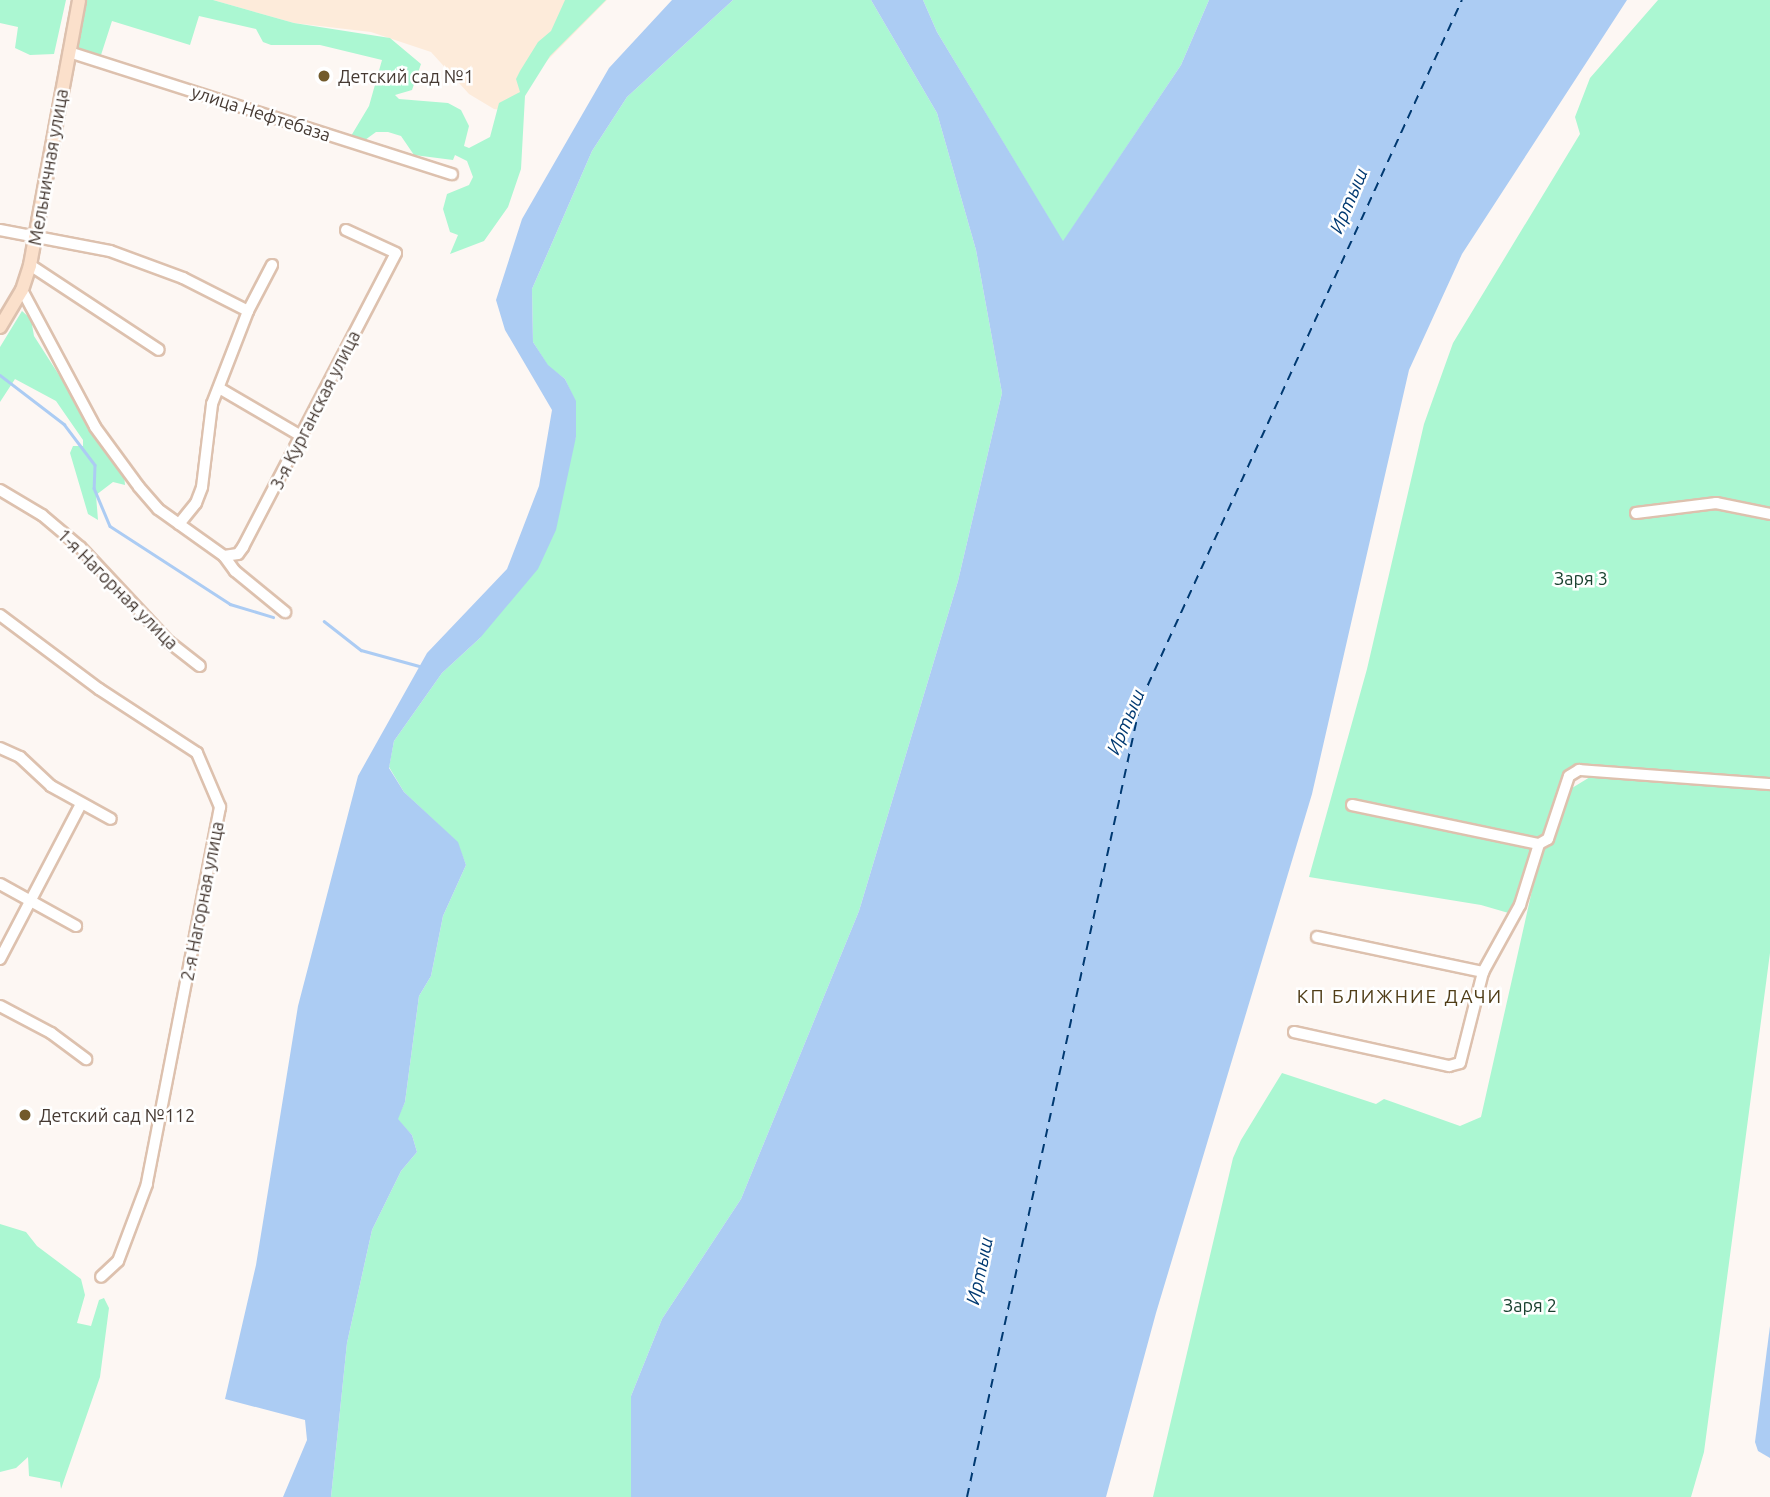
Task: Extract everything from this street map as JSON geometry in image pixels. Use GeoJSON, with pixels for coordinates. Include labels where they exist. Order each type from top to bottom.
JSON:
{"type":"FeatureCollection","features":[{"type":"Feature","properties":{"kind":"main road","name":"Мельничная улица"},"geometry":{"type":"LineString","coordinates":[[0,327],[22,290],[30,265],[79,0]]}},
{"type":"Feature","properties":{"kind":"street","name":"улица Нефтебаза"},"geometry":{"type":"LineString","coordinates":[[69,52],[452,174]]}},
{"type":"Feature","properties":{"kind":"street"},"geometry":{"type":"LineString","coordinates":[[0,230],[36,240],[110,251],[183,278],[248,311]]}},
{"type":"Feature","properties":{"kind":"street","name":"3-я Курганская улица"},"geometry":{"type":"LineString","coordinates":[[224,556],[238,554],[243,547],[396,253],[346,230]]}},
{"type":"Feature","properties":{"kind":"street"},"geometry":{"type":"LineString","coordinates":[[30,265],[159,350]]}},
{"type":"Feature","properties":{"kind":"street"},"geometry":{"type":"LineString","coordinates":[[179,524],[196,503],[202,487],[208,416],[248,311],[272,265]]}},
{"type":"Feature","properties":{"kind":"street"},"geometry":{"type":"LineString","coordinates":[[22,290],[108,448],[158,509],[224,556],[235,571],[285,612]]}},
{"type":"Feature","properties":{"kind":"street"},"geometry":{"type":"LineString","coordinates":[[219,388],[301,436]]}},
{"type":"Feature","properties":{"kind":"street","name":"1-я Нагорная улица"},"geometry":{"type":"LineString","coordinates":[[0,490],[41,515],[80,547],[169,642],[200,667]]}},
{"type":"Feature","properties":{"kind":"street"},"geometry":{"type":"LineString","coordinates":[[1636,513],[1716,503],[1770,514]]}},
{"type":"Feature","properties":{"kind":"street","name":"2-я Нагорная улица"},"geometry":{"type":"LineString","coordinates":[[0,615],[99,689],[197,753],[220,807],[147,1184],[118,1261],[101,1277]]}},
{"type":"Feature","properties":{"kind":"street"},"geometry":{"type":"LineString","coordinates":[[0,748],[81,804],[111,818]]}},
{"type":"Feature","properties":{"kind":"street"},"geometry":{"type":"LineString","coordinates":[[1352,805],[1539,844],[1548,839],[1569,776],[1580,770],[1770,784]]}},
{"type":"Feature","properties":{"kind":"street"},"geometry":{"type":"LineString","coordinates":[[0,959],[81,804]]}},
{"type":"Feature","properties":{"kind":"street"},"geometry":{"type":"LineString","coordinates":[[1294,1032],[1449,1066],[1464,1057],[1483,972],[1520,905],[1539,844]]}},
{"type":"Feature","properties":{"kind":"street"},"geometry":{"type":"LineString","coordinates":[[0,884],[76,926]]}},
{"type":"Feature","properties":{"kind":"street"},"geometry":{"type":"LineString","coordinates":[[1317,937],[1483,972]]}},
{"type":"Feature","properties":{"kind":"street"},"geometry":{"type":"LineString","coordinates":[[0,1006],[51,1033],[86,1059]]}},
{"type":"Feature","properties":{"kind":"shaded area"},"geometry":{"type":"Polygon","coordinates":[[[213,0],[607,0],[526,82],[509,111],[494,109],[469,94],[431,52],[371,32],[294,23],[213,0]]]}},
{"type":"Feature","properties":{"kind":"green space"},"geometry":{"type":"Polygon","coordinates":[[[0,0],[66,0],[54,54],[30,55],[15,48],[18,27],[0,23],[0,0]]]}},
{"type":"Feature","properties":{"kind":"green space"},"geometry":{"type":"Polygon","coordinates":[[[87,0],[213,0],[294,23],[390,38],[421,64],[412,90],[395,95],[399,99],[448,103],[461,110],[469,126],[464,146],[469,148],[490,137],[499,103],[520,92],[516,79],[538,42],[551,31],[565,0],[606,0],[550,56],[525,96],[521,169],[508,207],[484,241],[450,254],[458,235],[450,232],[443,209],[447,194],[469,185],[473,177],[467,161],[455,155],[453,160],[414,155],[401,136],[388,132],[376,132],[365,140],[351,136],[369,106],[382,60],[320,45],[271,45],[263,42],[256,29],[199,16],[190,45],[112,21],[101,55],[78,48],[87,0]]]}},
{"type":"Feature","properties":{"kind":"green space"},"geometry":{"type":"Polygon","coordinates":[[[733,0],[871,0],[937,113],[976,250],[1002,393],[958,581],[859,911],[741,1199],[662,1319],[631,1396],[631,1497],[331,1497],[347,1343],[372,1230],[401,1171],[417,1152],[412,1135],[397,1119],[405,1102],[419,996],[431,976],[443,916],[466,865],[457,842],[404,792],[389,767],[394,741],[442,673],[480,638],[576,437],[575,401],[565,379],[548,366],[533,342],[532,289],[592,151],[627,97],[733,0]]]}},
{"type":"Feature","properties":{"kind":"green space"},"geometry":{"type":"Polygon","coordinates":[[[923,0],[1209,0],[1181,65],[1063,242],[937,32],[923,0]]]}},
{"type":"Feature","properties":{"kind":"green space","name":"Заря 3"},"geometry":{"type":"Polygon","coordinates":[[[1658,0],[1770,0],[1770,779],[1571,769],[1512,914],[1481,905],[1309,877],[1367,669],[1424,424],[1453,343],[1580,134],[1575,117],[1590,78],[1658,0]]]}},
{"type":"Feature","properties":{"kind":"green space"},"geometry":{"type":"Polygon","coordinates":[[[22,311],[31,319],[34,336],[84,414],[90,431],[124,474],[125,485],[113,482],[96,495],[98,520],[88,514],[70,453],[73,446],[83,446],[83,440],[56,401],[15,379],[0,402],[0,347],[22,311]]]}},
{"type":"Feature","properties":{"kind":"green space","name":"Заря 2"},"geometry":{"type":"Polygon","coordinates":[[[1590,777],[1770,791],[1770,953],[1704,1452],[1691,1497],[1153,1497],[1233,1158],[1241,1140],[1282,1073],[1376,1104],[1384,1099],[1460,1126],[1481,1117],[1540,855],[1554,836],[1572,788],[1590,777]]]}},
{"type":"Feature","properties":{"kind":"green space"},"geometry":{"type":"Polygon","coordinates":[[[0,1224],[26,1232],[37,1246],[81,1279],[85,1295],[77,1323],[91,1326],[99,1300],[104,1298],[109,1308],[100,1377],[61,1489],[60,1482],[29,1476],[28,1457],[16,1468],[0,1472],[0,1224]]]}},
{"type":"Feature","properties":{"kind":"water"},"geometry":{"type":"Polygon","coordinates":[[[672,0],[733,0],[627,97],[592,151],[532,289],[533,342],[548,365],[565,379],[576,401],[576,437],[556,530],[538,569],[480,638],[442,673],[394,741],[389,768],[404,792],[458,842],[466,865],[443,916],[431,976],[419,996],[405,1102],[398,1119],[412,1135],[417,1152],[401,1171],[372,1230],[347,1343],[331,1497],[283,1497],[307,1440],[305,1420],[225,1399],[256,1265],[298,1006],[358,776],[427,653],[507,569],[539,486],[552,410],[505,330],[496,300],[522,219],[609,68],[672,0]]]}},
{"type":"Feature","properties":{"kind":"water","name":"Иртыш"},"geometry":{"type":"Polygon","coordinates":[[[871,0],[923,0],[937,32],[1063,241],[1181,65],[1209,0],[1627,0],[1462,254],[1409,370],[1312,794],[1156,1313],[1106,1497],[631,1497],[631,1396],[662,1319],[741,1199],[859,911],[958,581],[1002,393],[976,250],[937,113],[871,0]]]}},
{"type":"Feature","properties":{"kind":"water"},"geometry":{"type":"Polygon","coordinates":[[[1770,1326],[1770,1458],[1758,1451],[1755,1442],[1770,1326]]]}},
{"type":"Feature","properties":{"kind":"waterway"},"geometry":{"type":"LineString","coordinates":[[0,375],[64,424],[95,465],[94,488],[110,526],[230,604],[273,617]]}},
{"type":"Feature","properties":{"kind":"waterway"},"geometry":{"type":"LineString","coordinates":[[324,621],[361,650],[419,666]]}},
{"type":"Feature","properties":{"kind":"ferry route"},"geometry":{"type":"LineString","coordinates":[[967,1497],[1141,700],[1462,0]]}},
{"type":"Feature","properties":{"kind":"place","name":"Детский сад №1"},"geometry":{"type":"Point","coordinates":[324,76]}},
{"type":"Feature","properties":{"kind":"place","name":"Детский сад №112"},"geometry":{"type":"Point","coordinates":[25,1115]}},
{"type":"Feature","properties":{"kind":"district","name":"КП БЛИЖНИЕ ДАЧИ"},"geometry":{"type":"Point","coordinates":[1400,997]}}]}
